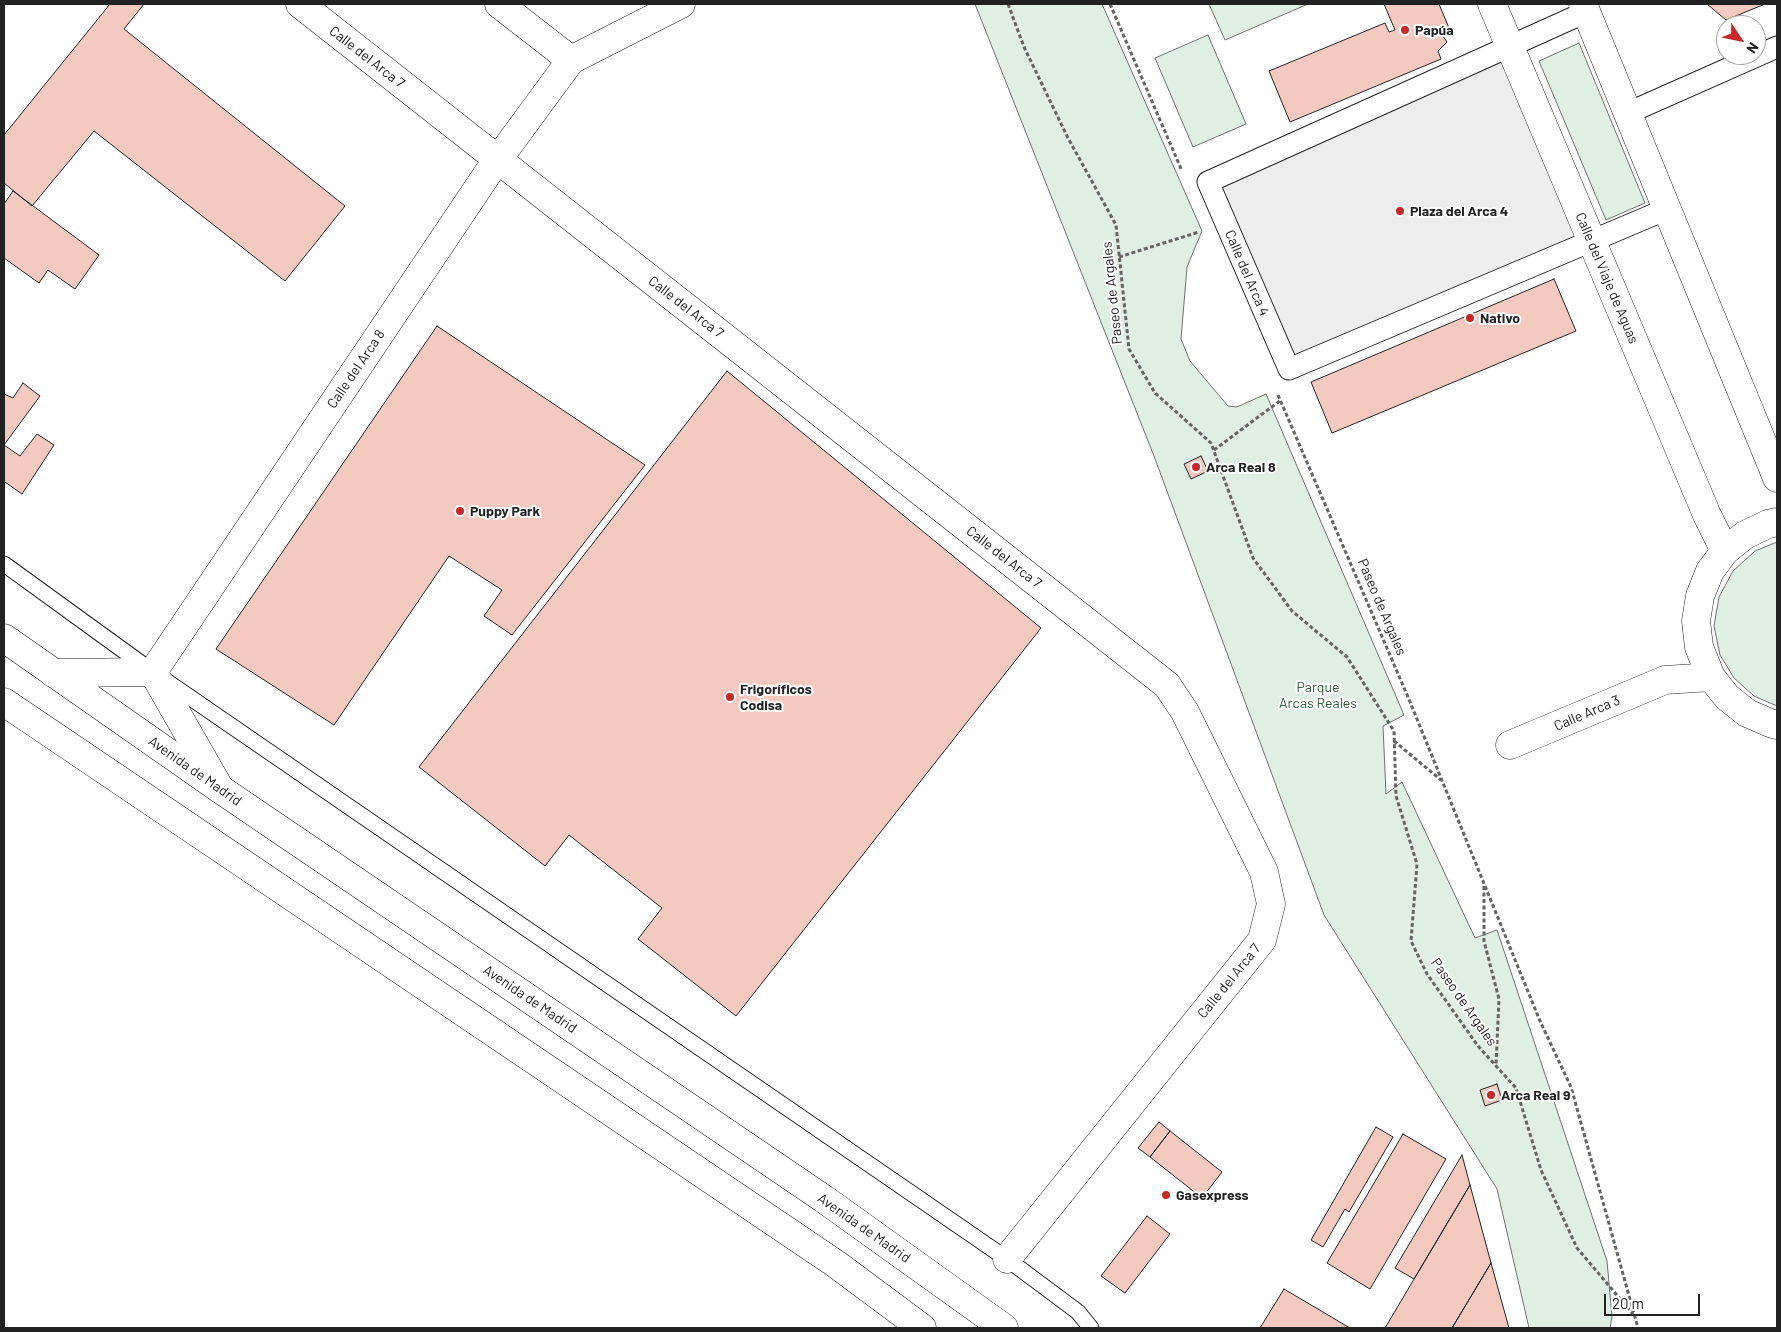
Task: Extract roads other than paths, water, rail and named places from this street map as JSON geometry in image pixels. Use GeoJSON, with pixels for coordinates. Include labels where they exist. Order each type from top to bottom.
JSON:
{"type":"FeatureCollection","features":[{"type":"Feature","properties":{"kind":"street","name":"Calle del Arca 7"},"geometry":{"type":"LineString","coordinates":[[300,4],[1167,685],[1185,712],[1264,872],[1271,904],[1262,940],[1007,1259]]}},
{"type":"Feature","properties":{"kind":"street"},"geometry":{"type":"LineString","coordinates":[[499,4],[571,60]]}},
{"type":"Feature","properties":{"kind":"street","name":"Calle del Arca 8"},"geometry":{"type":"LineString","coordinates":[[153,672],[498,159],[571,60],[681,4]]}},
{"type":"Feature","properties":{"kind":"street","name":"Calle del Viaje de Aguas"},"geometry":{"type":"LineString","coordinates":[[1492,4],[1707,515],[1725,551]]}},
{"type":"Feature","properties":{"kind":"street"},"geometry":{"type":"LineString","coordinates":[[1584,8],[1777,478]]}},
{"type":"Feature","properties":{"kind":"street","name":"Calle del Arca 4"},"geometry":{"type":"LineString","coordinates":[[1584,8],[1510,47],[1208,182],[1289,369],[1667,209]]}},
{"type":"Feature","properties":{"kind":"street"},"geometry":{"type":"LineString","coordinates":[[1628,113],[1777,47]]}},
{"type":"Feature","properties":{"kind":"street"},"geometry":{"type":"LineString","coordinates":[[1777,522],[1768,524],[1745,535],[1725,551],[1710,572],[1700,596],[1696,621],[1699,647],[1711,677],[1727,697],[1747,713],[1777,725]]}},
{"type":"Feature","properties":{"kind":"street","name":"Avenida de Madrid"},"geometry":{"type":"LineString","coordinates":[[4,638],[220,789],[824,1199],[1004,1328]]}},
{"type":"Feature","properties":{"kind":"street","name":"Calle Arca 3"},"geometry":{"type":"LineString","coordinates":[[1665,680],[1699,647]]}},
{"type":"Feature","properties":{"kind":"street"},"geometry":{"type":"LineString","coordinates":[[53,673],[153,672],[220,789]]}},
{"type":"Feature","properties":{"kind":"street","name":"Calle Arca 3"},"geometry":{"type":"LineString","coordinates":[[1510,745],[1665,680],[1711,677]]}},
{"type":"Feature","properties":{"kind":"street"},"geometry":{"type":"LineString","coordinates":[[4,702],[828,1259],[922,1328]]}},
{"type":"Feature","properties":{"kind":"lane"},"geometry":{"type":"LineString","coordinates":[[4,564],[153,672],[1007,1259],[1078,1312],[1091,1328]]}},
{"type":"Feature","properties":{"kind":"place","name":"Papúa"},"geometry":{"type":"Point","coordinates":[1405,30]}},
{"type":"Feature","properties":{"kind":"place","name":"Plaza del Arca 4"},"geometry":{"type":"Point","coordinates":[1400,211]}},
{"type":"Feature","properties":{"kind":"place","name":"Nativo"},"geometry":{"type":"Point","coordinates":[1470,318]}},
{"type":"Feature","properties":{"kind":"place","name":"Arca Real 8"},"geometry":{"type":"Point","coordinates":[1196,467]}},
{"type":"Feature","properties":{"kind":"place","name":"Puppy Park"},"geometry":{"type":"Point","coordinates":[460,511]}},
{"type":"Feature","properties":{"kind":"place","name":"Frigoríficos Codisa"},"geometry":{"type":"Point","coordinates":[730,697]}},
{"type":"Feature","properties":{"kind":"place","name":"Arca Real 9"},"geometry":{"type":"Point","coordinates":[1491,1095]}},
{"type":"Feature","properties":{"kind":"place","name":"Gasexpress"},"geometry":{"type":"Point","coordinates":[1166,1195]}},
{"type":"Feature","properties":{"kind":"park label","name":"Parque Arcas Reales"},"geometry":{"type":"Point","coordinates":[1318,696]}}]}
